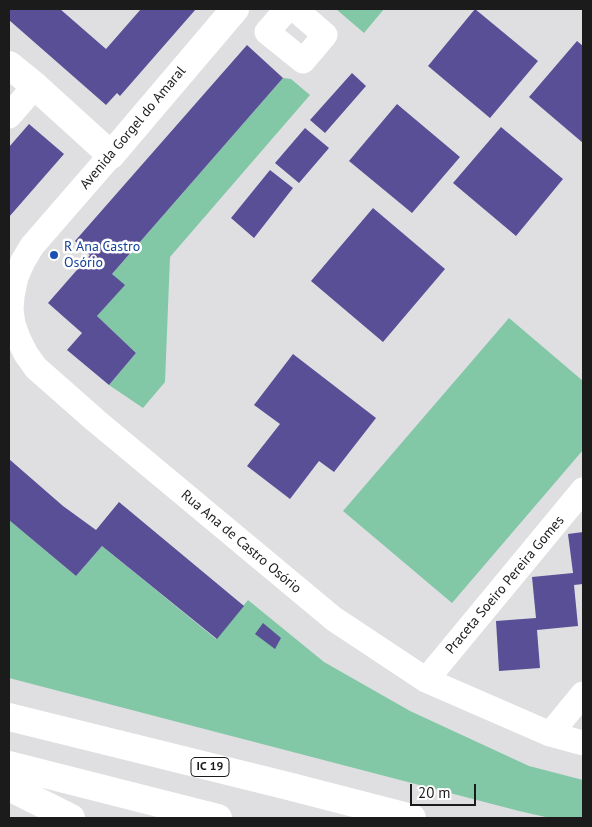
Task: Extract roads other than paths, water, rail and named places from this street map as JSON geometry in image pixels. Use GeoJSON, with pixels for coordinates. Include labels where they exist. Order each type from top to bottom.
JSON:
{"type":"FeatureCollection","features":[{"type":"Feature","properties":{"kind":"main road","name":"Avenida Gorgel do Amaral"},"geometry":{"type":"LineString","coordinates":[[110,155],[235,9]]}},
{"type":"Feature","properties":{"kind":"main road"},"geometry":{"type":"LineString","coordinates":[[9,66],[35,86],[110,155]]}},
{"type":"Feature","properties":{"kind":"main road"},"geometry":{"type":"LineString","coordinates":[[9,80],[35,86]]}},
{"type":"Feature","properties":{"kind":"main road","name":"IC 19"},"geometry":{"type":"LineString","coordinates":[[9,717],[412,818]]}},
{"type":"Feature","properties":{"kind":"main road"},"geometry":{"type":"LineString","coordinates":[[9,766],[218,818]]}},
{"type":"Feature","properties":{"kind":"main road"},"geometry":{"type":"LineString","coordinates":[[9,787],[71,818]]}},
{"type":"Feature","properties":{"kind":"street"},"geometry":{"type":"LineString","coordinates":[[9,116],[35,86]]}},
{"type":"Feature","properties":{"kind":"street","name":"Avenida Gorgel do Amaral"},"geometry":{"type":"LineString","coordinates":[[32,246],[110,155]]}},
{"type":"Feature","properties":{"kind":"street","name":"Rua Ana de Castro Osório"},"geometry":{"type":"LineString","coordinates":[[32,246],[16,277],[11,310],[13,343],[26,354],[36,368],[95,420],[334,619],[426,680],[550,734],[583,743]]}},
{"type":"Feature","properties":{"kind":"street","name":"Praceta Soeiro Pereira Gomes"},"geometry":{"type":"LineString","coordinates":[[426,680],[583,490]]}},
{"type":"Feature","properties":{"kind":"street"},"geometry":{"type":"LineString","coordinates":[[550,734],[583,694]]}},
{"type":"Feature","properties":{"kind":"place","name":"R Ana Castro Osório"},"geometry":{"type":"Point","coordinates":[54,255]}}]}
